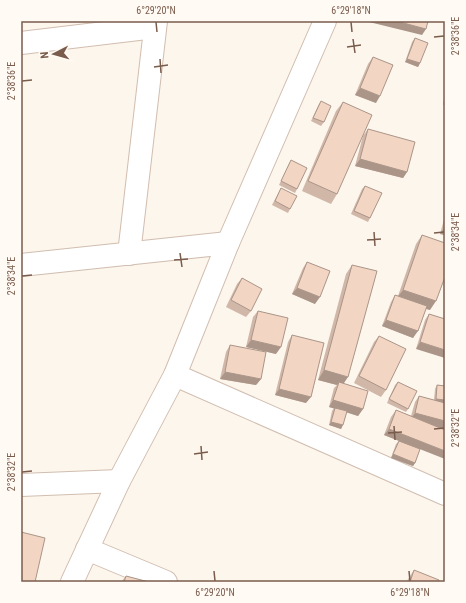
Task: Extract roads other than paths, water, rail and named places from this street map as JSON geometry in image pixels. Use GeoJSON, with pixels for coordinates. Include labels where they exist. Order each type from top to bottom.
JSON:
{"type":"FeatureCollection","features":[{"type":"Feature","properties":{"kind":"street"},"geometry":{"type":"LineString","coordinates":[[72,582],[119,481],[175,374],[228,243],[325,21]]}},
{"type":"Feature","properties":{"kind":"street"},"geometry":{"type":"LineString","coordinates":[[21,44],[155,24],[128,254]]}},
{"type":"Feature","properties":{"kind":"street"},"geometry":{"type":"LineString","coordinates":[[21,265],[228,243]]}},
{"type":"Feature","properties":{"kind":"street"},"geometry":{"type":"LineString","coordinates":[[175,374],[445,494]]}},
{"type":"Feature","properties":{"kind":"street"},"geometry":{"type":"LineString","coordinates":[[21,485],[119,481]]}},
{"type":"Feature","properties":{"kind":"street"},"geometry":{"type":"LineString","coordinates":[[87,549],[166,582]]}}]}
